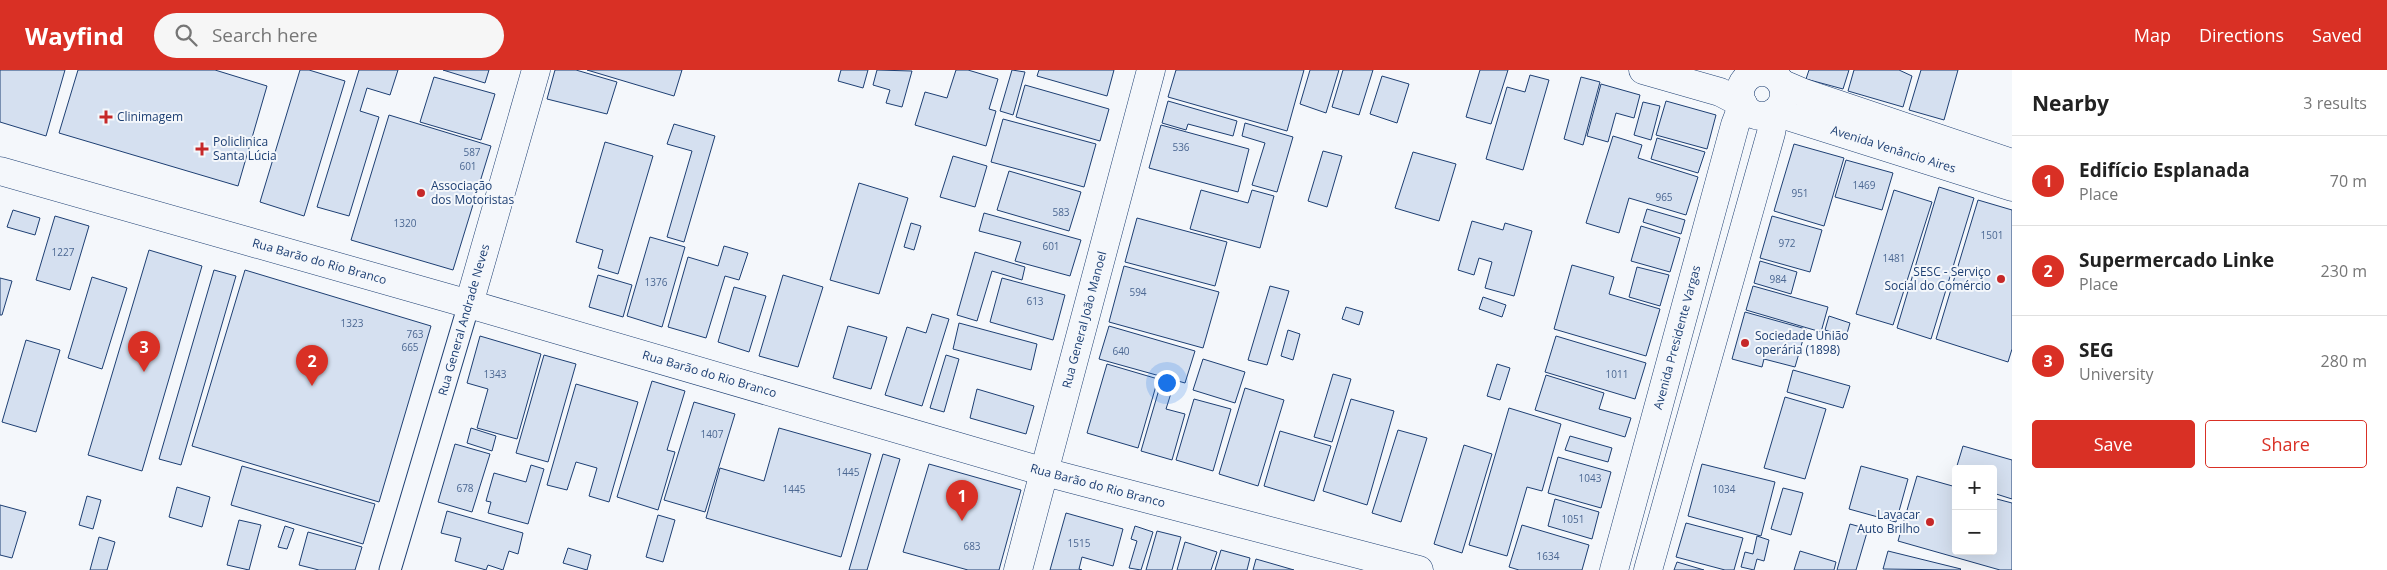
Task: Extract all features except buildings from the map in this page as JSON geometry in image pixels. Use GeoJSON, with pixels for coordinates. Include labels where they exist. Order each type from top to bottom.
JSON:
{"type":"FeatureCollection","features":[{"type":"Feature","properties":{"kind":"main road","name":"Rua General Andrade Neves"},"geometry":{"type":"LineString","coordinates":[[469,304],[536,70]]}},
{"type":"Feature","properties":{"kind":"main road","name":"Rua General João Manoel"},"geometry":{"type":"LineString","coordinates":[[1018,570],[1151,70]]}},
{"type":"Feature","properties":{"kind":"main road"},"geometry":{"type":"LineString","coordinates":[[1643,70],[1720,92],[1742,104],[1748,111],[1766,115],[1775,112],[1781,106],[1785,95],[1786,77],[1766,73],[1744,72],[1745,80],[1740,92],[1742,104]]}},
{"type":"Feature","properties":{"kind":"main road","name":"Avenida Venâncio Aires"},"geometry":{"type":"LineString","coordinates":[[1786,77],[1804,94],[2012,163]]}},
{"type":"Feature","properties":{"kind":"main road","name":"Avenida Presidente Vargas"},"geometry":{"type":"LineString","coordinates":[[1614,570],[1732,134],[1742,104]]}},
{"type":"Feature","properties":{"kind":"main road"},"geometry":{"type":"LineString","coordinates":[[1648,570],[1769,142],[1775,112]]}},
{"type":"Feature","properties":{"kind":"main road","name":"Avenida Venâncio Aires"},"geometry":{"type":"LineString","coordinates":[[1775,112],[2012,188]]}},
{"type":"Feature","properties":{"kind":"main road","name":"Rua Barão do Rio Branco"},"geometry":{"type":"LineString","coordinates":[[0,171],[469,304],[1045,472],[1419,570]]}},
{"type":"Feature","properties":{"kind":"street","name":"Rua General Andrade Neves"},"geometry":{"type":"LineString","coordinates":[[390,570],[469,304]]}},
{"type":"Feature","properties":{"kind":"place","name":"Clinimagem"},"geometry":{"type":"Point","coordinates":[106,117]}},
{"type":"Feature","properties":{"kind":"place","name":"Policlinica Santa Lúcia"},"geometry":{"type":"Point","coordinates":[202,149]}},
{"type":"Feature","properties":{"kind":"place","name":"Associação dos Motoristas"},"geometry":{"type":"Point","coordinates":[421,193]}},
{"type":"Feature","properties":{"kind":"place","name":"SESC - Serviço Social do Comércio"},"geometry":{"type":"Point","coordinates":[2001,279]}},
{"type":"Feature","properties":{"kind":"place","name":"Sociedade União operária (1898)"},"geometry":{"type":"Point","coordinates":[1745,343]}},
{"type":"Feature","properties":{"kind":"place","name":"SEG"},"geometry":{"type":"Point","coordinates":[144,372]}},
{"type":"Feature","properties":{"kind":"place","name":"Supermercado Linke"},"geometry":{"type":"Point","coordinates":[312,386]}},
{"type":"Feature","properties":{"kind":"place","name":"Edifício Esplanada"},"geometry":{"type":"Point","coordinates":[962,521]}},
{"type":"Feature","properties":{"kind":"place","name":"Lavacar Auto Brilho"},"geometry":{"type":"Point","coordinates":[1930,522]}}]}
